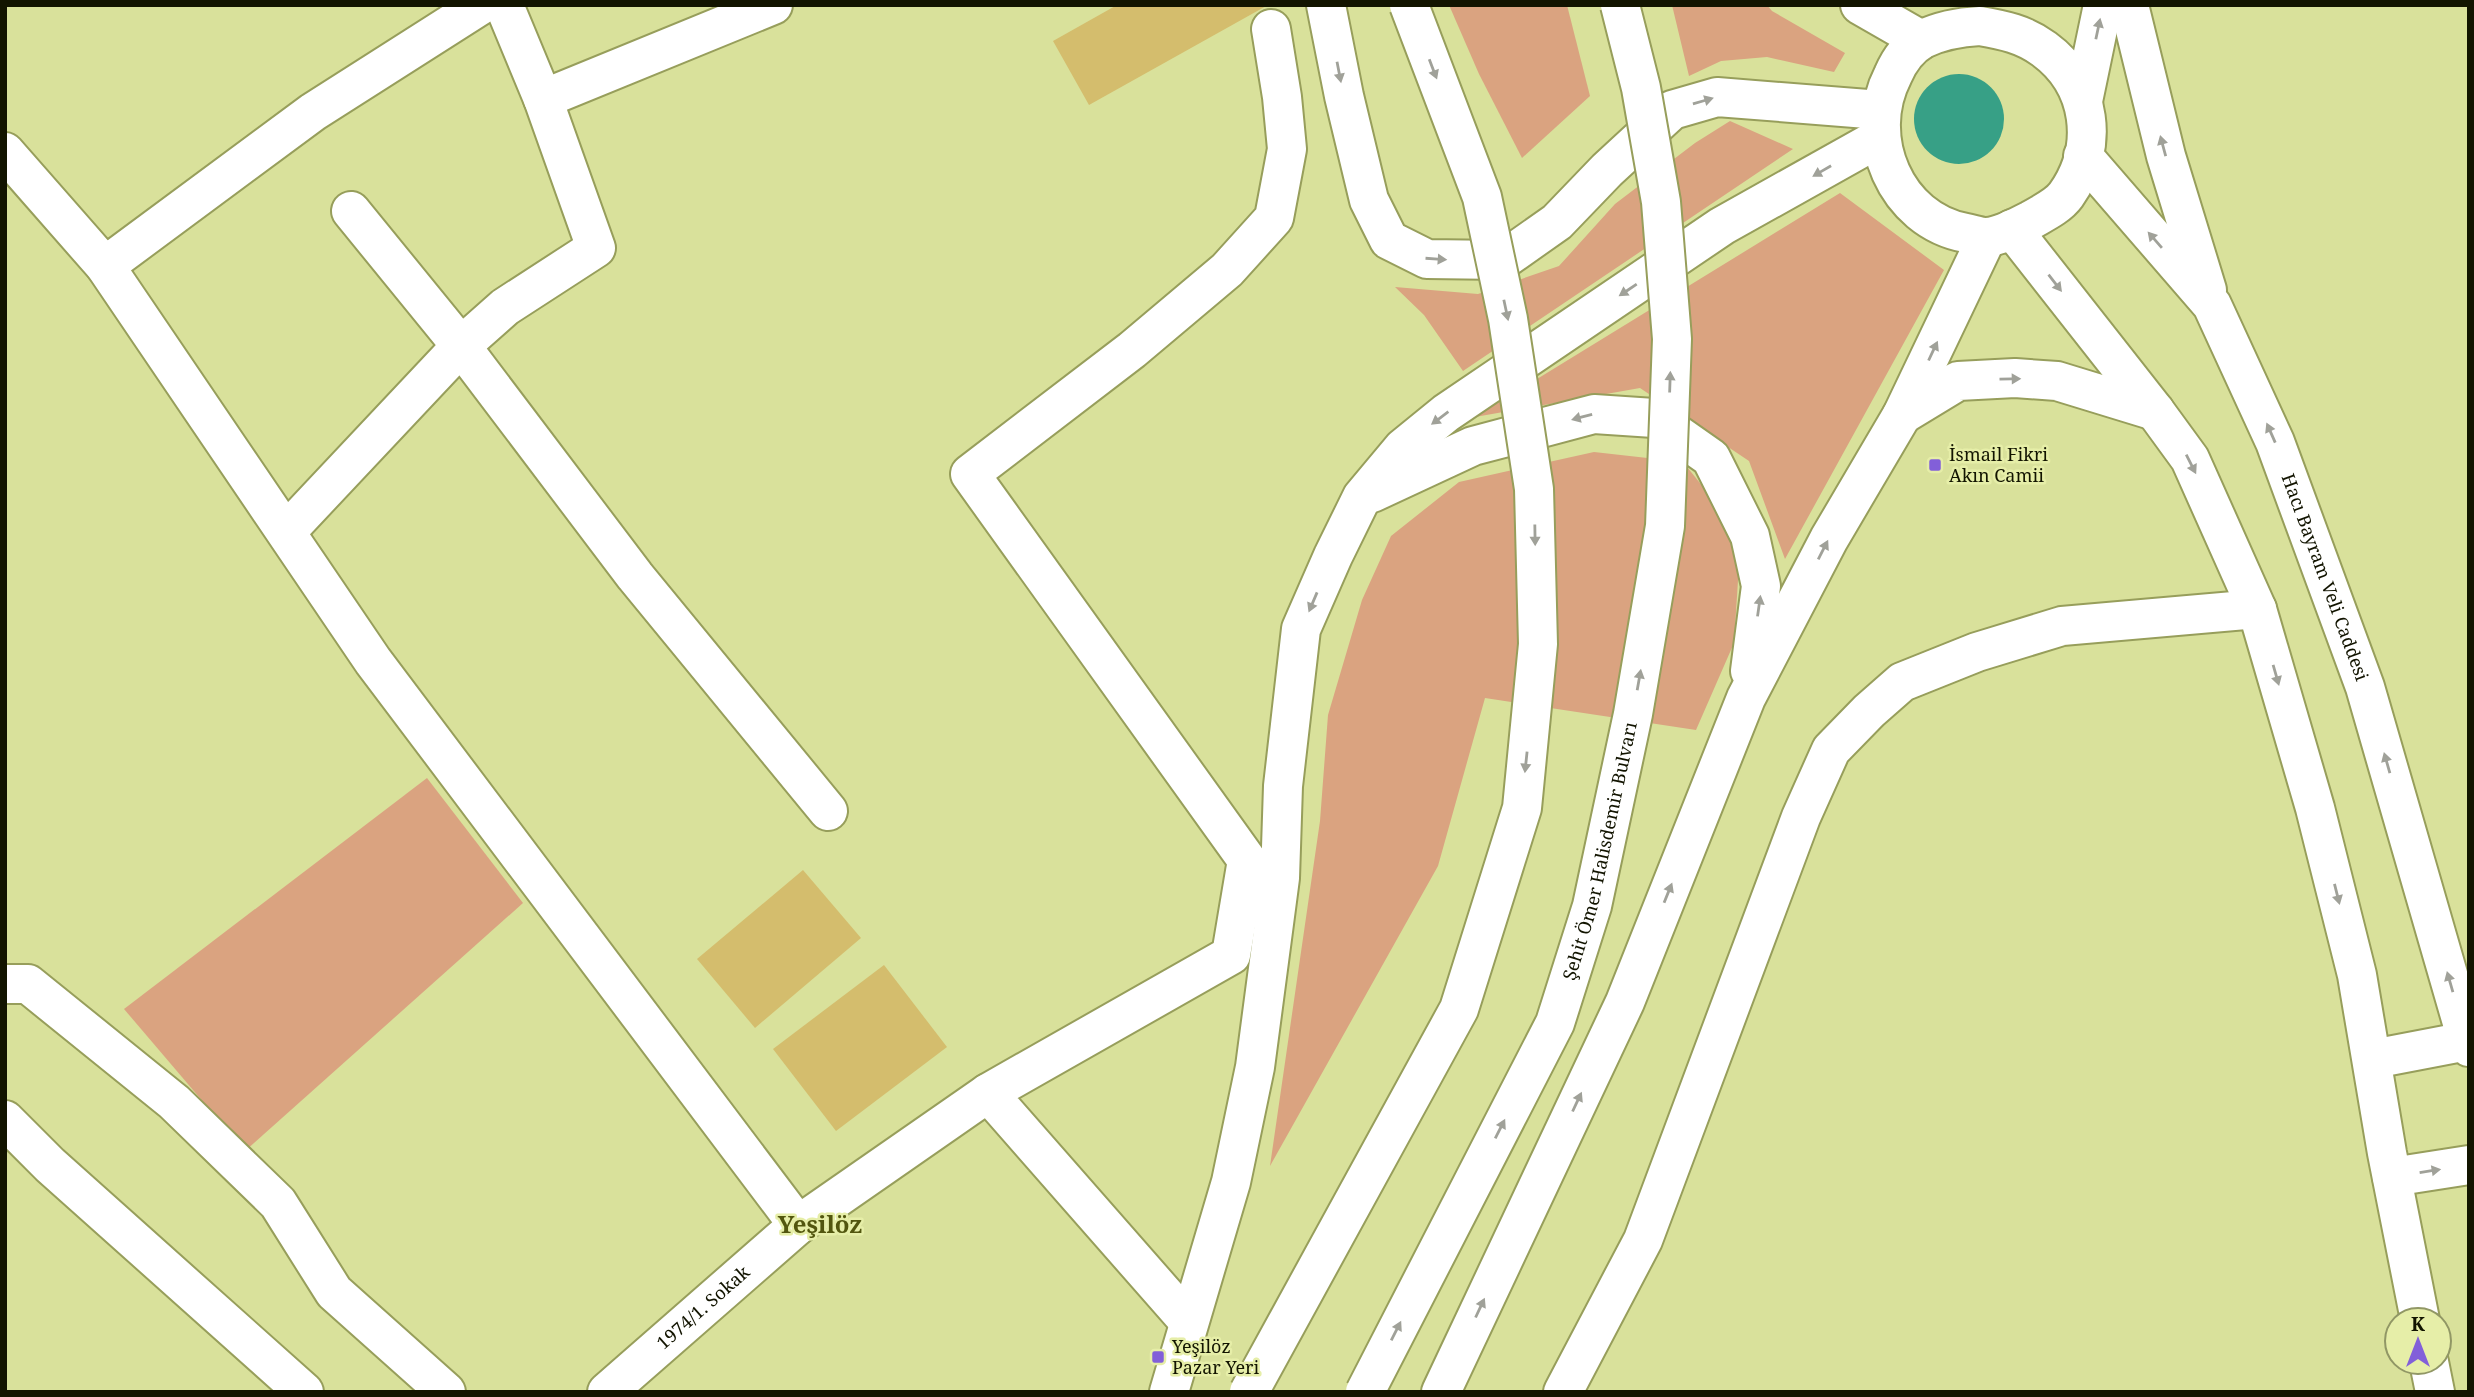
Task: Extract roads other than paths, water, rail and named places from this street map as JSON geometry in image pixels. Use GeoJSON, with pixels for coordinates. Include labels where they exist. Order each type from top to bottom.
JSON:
{"type":"FeatureCollection","features":[{"type":"Feature","properties":{"kind":"main road"},"geometry":{"type":"LineString","coordinates":[[105,266],[313,112],[481,5]]}},
{"type":"Feature","properties":{"kind":"main road"},"geometry":{"type":"LineString","coordinates":[[287,531],[461,346],[505,307],[596,248],[542,99],[504,5]]}},
{"type":"Feature","properties":{"kind":"main road"},"geometry":{"type":"LineString","coordinates":[[542,99],[773,5]]}},
{"type":"Feature","properties":{"kind":"main road"},"geometry":{"type":"LineString","coordinates":[[1326,5],[1369,201],[1389,240],[1427,259],[1503,260],[1557,222],[1607,170],[1672,110],[1717,97],[1881,124]]}},
{"type":"Feature","properties":{"kind":"main road"},"geometry":{"type":"LineString","coordinates":[[1249,1392],[1460,1009],[1522,808],[1538,644],[1534,489],[1508,319],[1482,197],[1409,5]]}},
{"type":"Feature","properties":{"kind":"main road","name":"Şehit Ömer Halisdemir Bulvarı"},"geometry":{"type":"LineString","coordinates":[[1365,1392],[1555,1023],[1592,906],[1633,714],[1665,526],[1672,340],[1661,202],[1641,88],[1620,5]]}},
{"type":"Feature","properties":{"kind":"main road"},"geometry":{"type":"LineString","coordinates":[[1860,5],[1945,24],[2012,31],[2045,49],[2067,72],[2084,100]]}},
{"type":"Feature","properties":{"kind":"main road"},"geometry":{"type":"LineString","coordinates":[[1945,24],[1900,60],[1888,83],[1881,124],[1885,163],[1918,210],[1950,230],[2000,233],[2049,210],[2065,196],[2088,139],[2084,100],[2103,5]]}},
{"type":"Feature","properties":{"kind":"main road"},"geometry":{"type":"LineString","coordinates":[[2129,5],[2166,156],[2212,305]]}},
{"type":"Feature","properties":{"kind":"main road","name":"1974/1. Sokak"},"geometry":{"type":"LineString","coordinates":[[607,1392],[798,1225],[988,1093],[1231,955],[1247,860],[970,474],[1132,350],[1227,270],[1274,218],[1287,149],[1271,29]]}},
{"type":"Feature","properties":{"kind":"main road"},"geometry":{"type":"LineString","coordinates":[[1168,1392],[1231,1182],[1255,1067],[1279,891],[1283,786],[1301,629],[1332,556],[1362,497],[1403,448],[1446,413],[1722,226],[1881,124]]}},
{"type":"Feature","properties":{"kind":"main road"},"geometry":{"type":"LineString","coordinates":[[5,152],[105,266],[373,661],[798,1225]]}},
{"type":"Feature","properties":{"kind":"main road","name":"Hacı Bayram Veli Caddesi"},"geometry":{"type":"LineString","coordinates":[[2083,156],[2212,305],[2275,442],[2365,687],[2468,1044]]}},
{"type":"Feature","properties":{"kind":"main road"},"geometry":{"type":"LineString","coordinates":[[351,211],[461,346],[635,576],[828,811]]}},
{"type":"Feature","properties":{"kind":"main road"},"geometry":{"type":"LineString","coordinates":[[2000,233],[2155,411],[2190,459],[2257,609],[2315,808],[2357,975],[2417,1306]]}},
{"type":"Feature","properties":{"kind":"main road"},"geometry":{"type":"LineString","coordinates":[[1441,1392],[1625,1002],[1746,698],[1829,539],[1902,415],[2000,233]]}},
{"type":"Feature","properties":{"kind":"main road"},"geometry":{"type":"LineString","coordinates":[[1902,415],[1958,381],[2015,378],[2057,381],[2155,411]]}},
{"type":"Feature","properties":{"kind":"main road"},"geometry":{"type":"LineString","coordinates":[[1362,497],[1473,446],[1594,414],[1654,418],[1711,458],[1750,536],[1761,586],[1746,698]]}},
{"type":"Feature","properties":{"kind":"main road"},"geometry":{"type":"LineString","coordinates":[[1563,1392],[1643,1240],[1796,828],[1831,750],[1902,682],[1977,652],[2062,626],[2257,609]]}},
{"type":"Feature","properties":{"kind":"main road"},"geometry":{"type":"LineString","coordinates":[[5,984],[27,984],[174,1102],[278,1203],[334,1292],[446,1392]]}},
{"type":"Feature","properties":{"kind":"main road"},"geometry":{"type":"LineString","coordinates":[[2373,1059],[2468,1044]]}},
{"type":"Feature","properties":{"kind":"main road"},"geometry":{"type":"LineString","coordinates":[[988,1093],[1189,1322]]}},
{"type":"Feature","properties":{"kind":"main road"},"geometry":{"type":"LineString","coordinates":[[5,1120],[50,1165],[304,1392]]}},
{"type":"Feature","properties":{"kind":"main road"},"geometry":{"type":"LineString","coordinates":[[2392,1177],[2469,1165]]}},
{"type":"Feature","properties":{"kind":"water"},"geometry":{"type":"Polygon","coordinates":[[[1959,74],[1976,77],[1991,87],[2001,102],[2004,119],[2001,136],[1991,151],[1976,161],[1959,164],[1942,161],[1927,151],[1917,136],[1914,119],[1917,102],[1927,87],[1942,77],[1959,74]]]}},
{"type":"Feature","properties":{"kind":"place","name":"İsmail Fikri Akın Camii"},"geometry":{"type":"Point","coordinates":[1935,465]}},
{"type":"Feature","properties":{"kind":"place","name":"Yeşilöz Pazar Yeri"},"geometry":{"type":"Point","coordinates":[1158,1357]}},
{"type":"Feature","properties":{"kind":"district","name":"Yeşilöz"},"geometry":{"type":"Point","coordinates":[820,1225]}}]}
